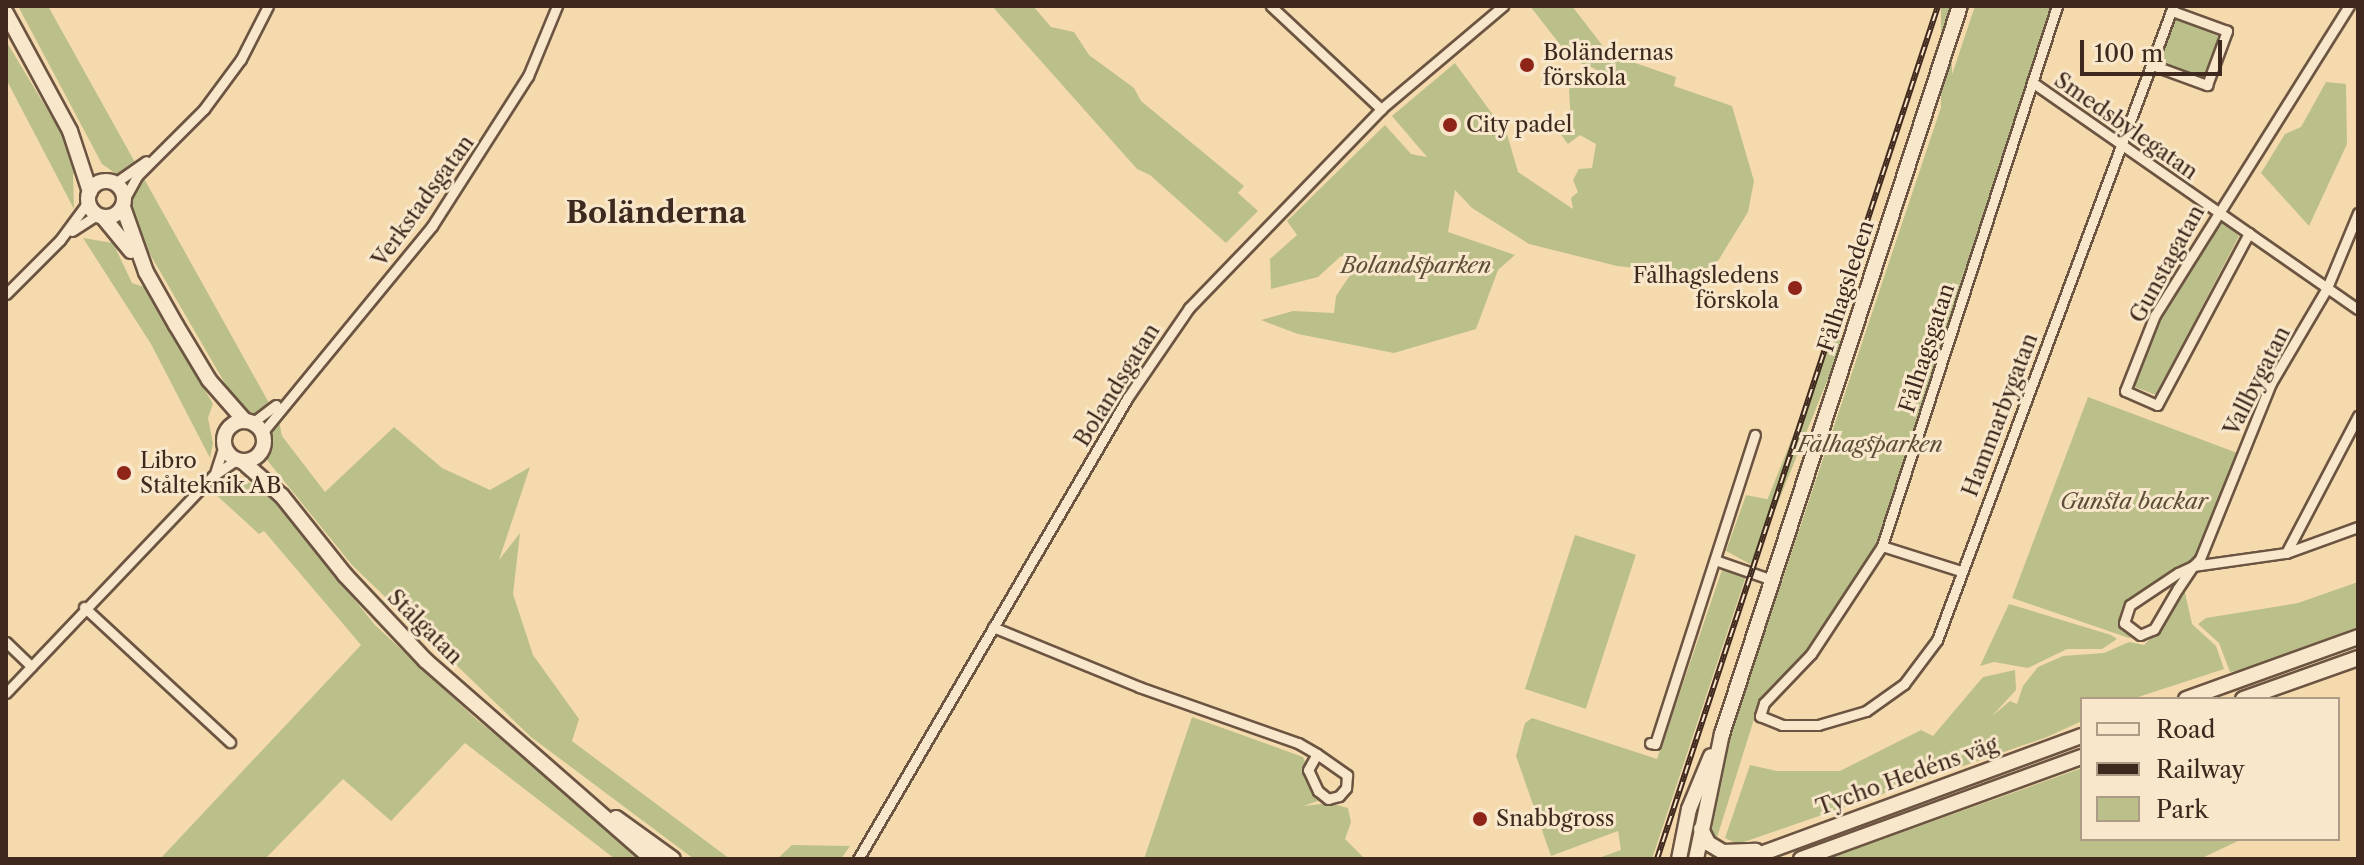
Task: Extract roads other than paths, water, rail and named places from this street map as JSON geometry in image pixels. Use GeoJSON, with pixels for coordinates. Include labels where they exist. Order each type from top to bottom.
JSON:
{"type":"FeatureCollection","features":[{"type":"Feature","properties":{"kind":"main road","name":"Fålhagsleden"},"geometry":{"type":"LineString","coordinates":[[1696,859],[1722,734],[1960,6]]}},
{"type":"Feature","properties":{"kind":"main road"},"geometry":{"type":"LineString","coordinates":[[6,13],[70,131],[94,207],[146,272],[209,380],[253,426],[261,451],[239,460]]}},
{"type":"Feature","properties":{"kind":"main road"},"geometry":{"type":"LineString","coordinates":[[6,26],[46,87]]}},
{"type":"Feature","properties":{"kind":"main road"},"geometry":{"type":"LineString","coordinates":[[70,131],[113,182],[124,202],[146,272]]}},
{"type":"Feature","properties":{"kind":"main road"},"geometry":{"type":"LineString","coordinates":[[94,207],[99,183],[113,182]]}},
{"type":"Feature","properties":{"kind":"main road"},"geometry":{"type":"LineString","coordinates":[[94,207],[124,202]]}},
{"type":"Feature","properties":{"kind":"main road"},"geometry":{"type":"LineString","coordinates":[[209,380],[225,439],[253,426]]}},
{"type":"Feature","properties":{"kind":"main road","name":"Stålgatan"},"geometry":{"type":"LineString","coordinates":[[225,439],[239,460],[282,496],[396,632],[652,859]]}},
{"type":"Feature","properties":{"kind":"main road","name":"Stålgatan"},"geometry":{"type":"LineString","coordinates":[[261,451],[282,496]]}},
{"type":"Feature","properties":{"kind":"main road"},"geometry":{"type":"LineString","coordinates":[[2192,697],[2358,637]]}},
{"type":"Feature","properties":{"kind":"main road"},"geometry":{"type":"LineString","coordinates":[[2249,697],[2358,658]]}},
{"type":"Feature","properties":{"kind":"main road","name":"Fålhagsleden"},"geometry":{"type":"LineString","coordinates":[[1679,859],[1699,781],[1722,734]]}},
{"type":"Feature","properties":{"kind":"main road","name":"Tycho Hedéns väg"},"geometry":{"type":"LineString","coordinates":[[1747,859],[2080,737]]}},
{"type":"Feature","properties":{"kind":"main road","name":"Tycho Hedéns väg"},"geometry":{"type":"LineString","coordinates":[[1801,859],[2080,758]]}},
{"type":"Feature","properties":{"kind":"main road","name":"Stålgatan"},"geometry":{"type":"LineString","coordinates":[[553,774],[673,859]]}},
{"type":"Feature","properties":{"kind":"main road"},"geometry":{"type":"LineString","coordinates":[[1701,829],[1708,843],[1729,854],[1776,848]]}},
{"type":"Feature","properties":{"kind":"street"},"geometry":{"type":"LineString","coordinates":[[113,182],[161,149],[204,109],[232,72],[268,6]]}},
{"type":"Feature","properties":{"kind":"street","name":"Verkstadsgatan"},"geometry":{"type":"LineString","coordinates":[[253,426],[288,395],[439,216],[528,76],[557,6]]}},
{"type":"Feature","properties":{"kind":"street"},"geometry":{"type":"LineString","coordinates":[[1271,6],[1381,109]]}},
{"type":"Feature","properties":{"kind":"street","name":"Bolandsgatan"},"geometry":{"type":"LineString","coordinates":[[858,859],[1128,397],[1189,308],[1381,109],[1503,6]]}},
{"type":"Feature","properties":{"kind":"street","name":"Fålhagsgatan"},"geometry":{"type":"LineString","coordinates":[[1760,716],[1764,703],[1811,654],[1882,546],[2057,6]]}},
{"type":"Feature","properties":{"kind":"street","name":"Gunstagatan"},"geometry":{"type":"LineString","coordinates":[[2249,233],[2157,405],[2125,391],[2155,315],[2217,211],[2349,6]]}},
{"type":"Feature","properties":{"kind":"street"},"geometry":{"type":"LineString","coordinates":[[2152,65],[2207,85],[2227,31],[2173,8]]}},
{"type":"Feature","properties":{"kind":"street","name":"Hammarbygatan"},"geometry":{"type":"LineString","coordinates":[[1760,716],[1782,725],[1818,725],[1866,711],[1904,684],[1937,640],[2173,8]]}},
{"type":"Feature","properties":{"kind":"street","name":"Smedsbylegatan"},"geometry":{"type":"LineString","coordinates":[[2032,82],[2358,309]]}},
{"type":"Feature","properties":{"kind":"street"},"geometry":{"type":"LineString","coordinates":[[124,202],[161,149]]}},
{"type":"Feature","properties":{"kind":"street"},"geometry":{"type":"LineString","coordinates":[[6,294],[94,207]]}},
{"type":"Feature","properties":{"kind":"street"},"geometry":{"type":"LineString","coordinates":[[60,240],[94,207]]}},
{"type":"Feature","properties":{"kind":"street","name":"Vallbygatan"},"geometry":{"type":"LineString","coordinates":[[2193,566],[2130,605],[2127,627],[2140,635],[2154,629],[2193,566],[2271,383],[2327,288],[2358,213]]}},
{"type":"Feature","properties":{"kind":"street"},"geometry":{"type":"LineString","coordinates":[[2286,553],[2358,416]]}},
{"type":"Feature","properties":{"kind":"street"},"geometry":{"type":"LineString","coordinates":[[1650,743],[1655,744],[1755,435]]}},
{"type":"Feature","properties":{"kind":"street"},"geometry":{"type":"LineString","coordinates":[[213,476],[225,439]]}},
{"type":"Feature","properties":{"kind":"street"},"geometry":{"type":"LineString","coordinates":[[6,693],[84,607],[213,476],[239,460]]}},
{"type":"Feature","properties":{"kind":"street"},"geometry":{"type":"LineString","coordinates":[[2193,566],[2286,553],[2358,527]]}},
{"type":"Feature","properties":{"kind":"street"},"geometry":{"type":"LineString","coordinates":[[1882,546],[1961,571]]}},
{"type":"Feature","properties":{"kind":"street"},"geometry":{"type":"LineString","coordinates":[[1715,560],[1772,580]]}},
{"type":"Feature","properties":{"kind":"street"},"geometry":{"type":"LineString","coordinates":[[84,607],[230,742]]}},
{"type":"Feature","properties":{"kind":"street"},"geometry":{"type":"LineString","coordinates":[[993,627],[1317,754],[1347,775],[1346,788],[1328,799],[1308,770],[1317,754]]}},
{"type":"Feature","properties":{"kind":"street"},"geometry":{"type":"LineString","coordinates":[[6,642],[31,666]]}},
{"type":"Feature","properties":{"kind":"railway"},"geometry":{"type":"LineString","coordinates":[[1657,859],[1938,6]]}},
{"type":"Feature","properties":{"kind":"place","name":"Boländernas förskola"},"geometry":{"type":"Point","coordinates":[1527,65]}},
{"type":"Feature","properties":{"kind":"place","name":"City padel"},"geometry":{"type":"Point","coordinates":[1450,125]}},
{"type":"Feature","properties":{"kind":"place","name":"Fålhagsledens förskola"},"geometry":{"type":"Point","coordinates":[1795,288]}},
{"type":"Feature","properties":{"kind":"place","name":"Libro Stålteknik AB"},"geometry":{"type":"Point","coordinates":[124,473]}},
{"type":"Feature","properties":{"kind":"place","name":"Snabbgross"},"geometry":{"type":"Point","coordinates":[1480,819]}},
{"type":"Feature","properties":{"kind":"district","name":"Boländerna"},"geometry":{"type":"Point","coordinates":[656,213]}},
{"type":"Feature","properties":{"kind":"park label","name":"Bolandsparken"},"geometry":{"type":"Point","coordinates":[1416,266]}},
{"type":"Feature","properties":{"kind":"park label","name":"Fålhagsparken"},"geometry":{"type":"Point","coordinates":[1870,445]}},
{"type":"Feature","properties":{"kind":"park label","name":"Gunsta backar"},"geometry":{"type":"Point","coordinates":[2134,502]}}]}
